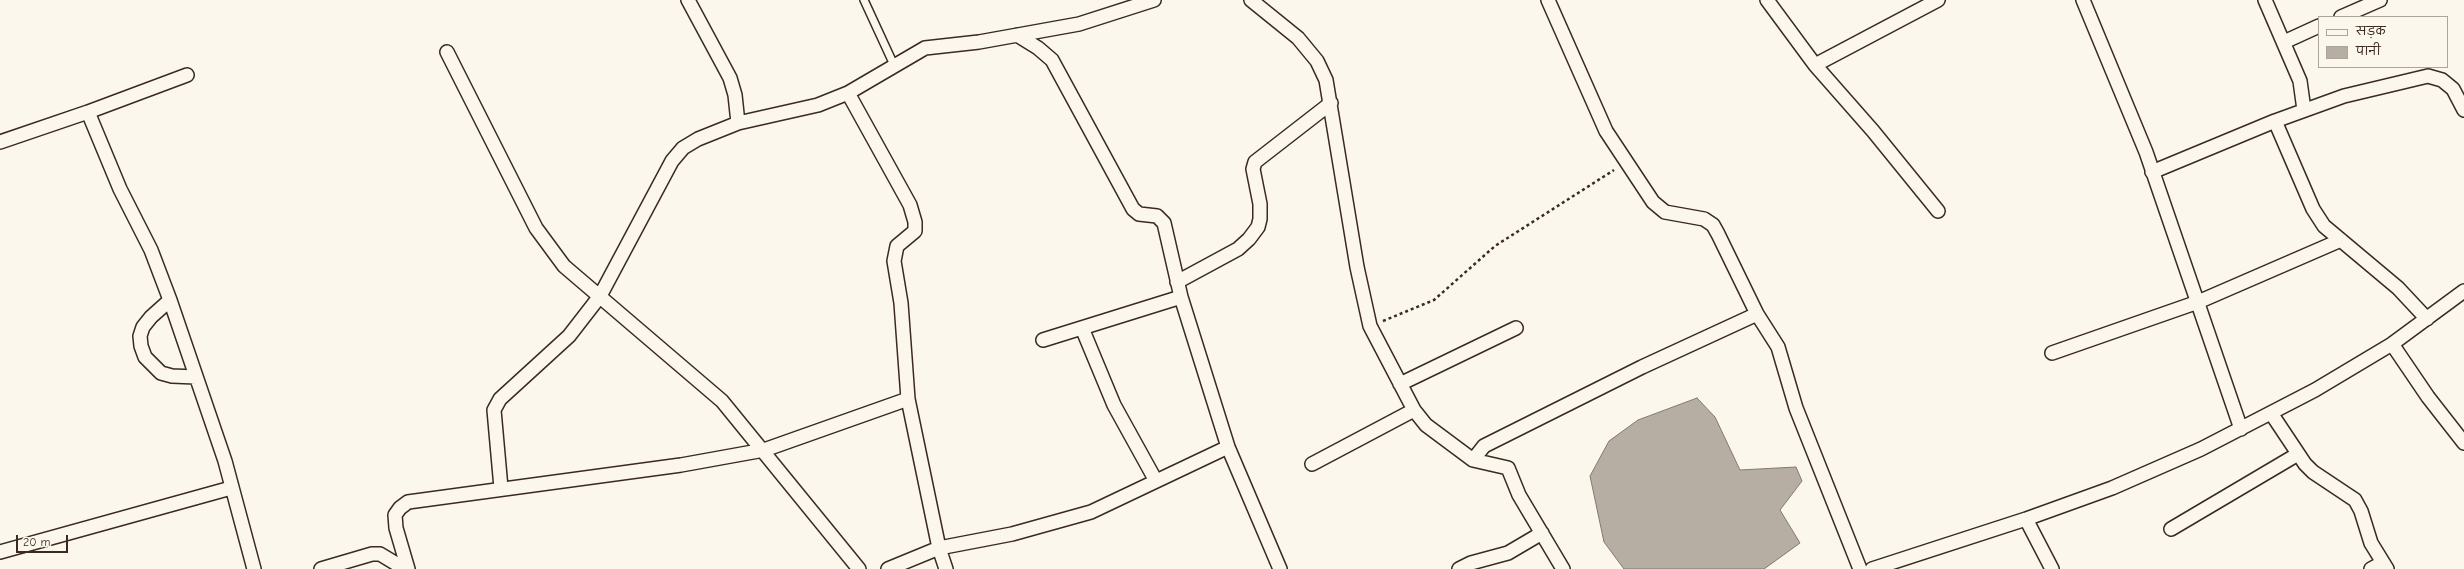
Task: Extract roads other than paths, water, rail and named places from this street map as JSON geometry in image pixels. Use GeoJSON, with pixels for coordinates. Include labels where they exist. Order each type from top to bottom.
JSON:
{"type":"FeatureCollection","features":[{"type":"Feature","properties":{"kind":"street"},"geometry":{"type":"LineString","coordinates":[[688,0],[730,78],[735,95],[738,123]]}},
{"type":"Feature","properties":{"kind":"street"},"geometry":{"type":"LineString","coordinates":[[500,488],[494,410],[500,399],[569,336],[600,296],[672,161],[683,148],[738,123],[818,105],[848,93],[925,48],[1018,35],[1078,24],[1154,0]]}},
{"type":"Feature","properties":{"kind":"street"},"geometry":{"type":"LineString","coordinates":[[1251,0],[1298,38],[1317,61],[1326,80],[1357,267],[1370,326],[1414,410],[1426,425],[1473,460],[1508,468],[1519,495],[1563,569]]}},
{"type":"Feature","properties":{"kind":"street"},"geometry":{"type":"LineString","coordinates":[[1548,0],[1606,131],[1658,208],[1665,212],[1704,219],[1713,225],[1757,314],[1778,347],[1796,408],[1860,569]]}},
{"type":"Feature","properties":{"kind":"street"},"geometry":{"type":"LineString","coordinates":[[1767,0],[1815,65],[1873,131],[1938,211]]}},
{"type":"Feature","properties":{"kind":"street"},"geometry":{"type":"LineString","coordinates":[[1815,65],[1938,0]]}},
{"type":"Feature","properties":{"kind":"street"},"geometry":{"type":"LineString","coordinates":[[2083,0],[2152,172],[2241,429]]}},
{"type":"Feature","properties":{"kind":"street"},"geometry":{"type":"LineString","coordinates":[[2265,0],[2300,81],[2304,110]]}},
{"type":"Feature","properties":{"kind":"street"},"geometry":{"type":"LineString","coordinates":[[2343,16],[2380,0]]}},
{"type":"Feature","properties":{"kind":"street"},"geometry":{"type":"LineString","coordinates":[[2284,42],[2318,26]]}},
{"type":"Feature","properties":{"kind":"street"},"geometry":{"type":"LineString","coordinates":[[1018,35],[1038,48],[1052,60],[1133,208],[1139,214],[1157,216],[1164,223],[1181,297],[1228,447],[1280,569]]}},
{"type":"Feature","properties":{"kind":"street"},"geometry":{"type":"LineString","coordinates":[[447,52],[536,228],[564,266],[722,401],[764,450],[859,569]]}},
{"type":"Feature","properties":{"kind":"street"},"geometry":{"type":"LineString","coordinates":[[0,142],[88,112],[188,75]]}},
{"type":"Feature","properties":{"kind":"street"},"geometry":{"type":"LineString","coordinates":[[2152,172],[2275,121],[2344,96],[2428,76],[2442,80],[2453,90],[2464,110]]}},
{"type":"Feature","properties":{"kind":"street"},"geometry":{"type":"LineString","coordinates":[[848,93],[910,205],[915,222],[915,230],[897,246],[894,252],[901,303],[908,399],[939,548],[946,569]]}},
{"type":"Feature","properties":{"kind":"street"},"geometry":{"type":"LineString","coordinates":[[1177,282],[1238,249],[1249,239],[1258,227],[1260,219],[1260,204],[1253,169],[1255,162],[1331,103]]}},
{"type":"Feature","properties":{"kind":"street"},"geometry":{"type":"LineString","coordinates":[[88,112],[120,189],[150,250],[170,300],[225,461],[231,488],[254,569]]}},
{"type":"Feature","properties":{"kind":"street"},"geometry":{"type":"LineString","coordinates":[[2275,121],[2313,209],[2324,226],[2398,288],[2427,319]]}},
{"type":"Feature","properties":{"kind":"street"},"geometry":{"type":"LineString","coordinates":[[2052,353],[2198,302],[2341,240]]}},
{"type":"Feature","properties":{"kind":"street"},"geometry":{"type":"LineString","coordinates":[[1872,569],[2026,519],[2112,488],[2241,429],[2315,390],[2392,344],[2464,291]]}},
{"type":"Feature","properties":{"kind":"street"},"geometry":{"type":"LineString","coordinates":[[1043,340],[1181,297]]}},
{"type":"Feature","properties":{"kind":"street"},"geometry":{"type":"LineString","coordinates":[[170,300],[151,317],[144,327],[140,336],[141,346],[145,357],[161,373],[172,376],[196,377]]}},
{"type":"Feature","properties":{"kind":"street"},"geometry":{"type":"LineString","coordinates":[[1473,460],[1484,446],[1642,367],[1757,314]]}},
{"type":"Feature","properties":{"kind":"street"},"geometry":{"type":"LineString","coordinates":[[1082,328],[1114,405],[1156,481]]}},
{"type":"Feature","properties":{"kind":"street"},"geometry":{"type":"LineString","coordinates":[[1400,384],[1516,328]]}},
{"type":"Feature","properties":{"kind":"street"},"geometry":{"type":"LineString","coordinates":[[2392,344],[2428,397],[2464,443]]}},
{"type":"Feature","properties":{"kind":"street"},"geometry":{"type":"LineString","coordinates":[[408,569],[396,528],[395,515],[400,508],[408,502],[500,488],[681,465],[764,450],[908,399]]}},
{"type":"Feature","properties":{"kind":"street"},"geometry":{"type":"LineString","coordinates":[[1312,464],[1414,410]]}},
{"type":"Feature","properties":{"kind":"street"},"geometry":{"type":"LineString","coordinates":[[2271,413],[2298,454],[2313,472],[2355,500],[2362,511],[2371,543],[2380,567]]}},
{"type":"Feature","properties":{"kind":"street"},"geometry":{"type":"LineString","coordinates":[[888,569],[939,548],[1012,534],[1091,512],[1228,447]]}},
{"type":"Feature","properties":{"kind":"street"},"geometry":{"type":"LineString","coordinates":[[2171,529],[2298,454]]}},
{"type":"Feature","properties":{"kind":"street"},"geometry":{"type":"LineString","coordinates":[[0,552],[231,488]]}},
{"type":"Feature","properties":{"kind":"street"},"geometry":{"type":"LineString","coordinates":[[2026,519],[2052,569]]}},
{"type":"Feature","properties":{"kind":"street"},"geometry":{"type":"LineString","coordinates":[[1459,569],[1471,563],[1508,553],[1542,533]]}},
{"type":"Feature","properties":{"kind":"street"},"geometry":{"type":"LineString","coordinates":[[321,569],[372,554],[380,554],[405,569]]}},
{"type":"Feature","properties":{"kind":"lane"},"geometry":{"type":"LineString","coordinates":[[864,0],[894,65]]}},
{"type":"Feature","properties":{"kind":"water"},"geometry":{"type":"Polygon","coordinates":[[[1697,398],[1715,417],[1740,470],[1796,467],[1802,481],[1780,510],[1800,543],[1764,569],[1624,569],[1604,542],[1590,476],[1609,441],[1638,420],[1697,398]]]}}]}
